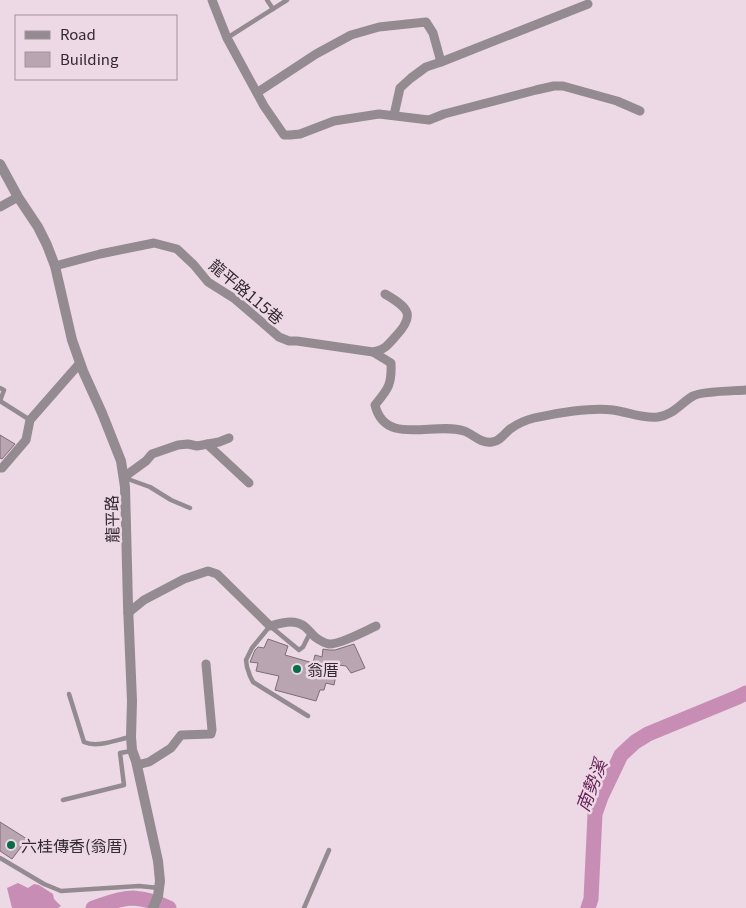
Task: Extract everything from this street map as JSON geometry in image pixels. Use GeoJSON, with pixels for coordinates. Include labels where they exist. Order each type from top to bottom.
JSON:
{"type":"FeatureCollection","features":[{"type":"Feature","properties":{"kind":"street"},"geometry":{"type":"LineString","coordinates":[[212,0],[227,38],[264,106],[284,135],[300,134],[334,120],[380,114],[429,120],[444,114],[554,86],[563,86],[617,101],[640,111]]}},
{"type":"Feature","properties":{"kind":"street"},"geometry":{"type":"LineString","coordinates":[[394,115],[400,88],[426,67],[588,4]]}},
{"type":"Feature","properties":{"kind":"street"},"geometry":{"type":"LineString","coordinates":[[258,92],[316,54],[351,35],[379,27],[426,22],[433,33],[441,62]]}},
{"type":"Feature","properties":{"kind":"street","name":"龍平路"},"geometry":{"type":"LineString","coordinates":[[0,164],[47,245],[72,340],[121,461],[126,487],[132,750],[158,862],[160,881],[158,892]]}},
{"type":"Feature","properties":{"kind":"street"},"geometry":{"type":"LineString","coordinates":[[0,207],[18,197]]}},
{"type":"Feature","properties":{"kind":"street","name":"龍平路115巷"},"geometry":{"type":"LineString","coordinates":[[54,266],[154,243],[177,249],[208,282],[235,299],[279,337],[289,342],[297,341],[372,352]]}},
{"type":"Feature","properties":{"kind":"street"},"geometry":{"type":"LineString","coordinates":[[372,352],[383,350],[407,324],[408,313],[401,303],[385,294]]}},
{"type":"Feature","properties":{"kind":"street"},"geometry":{"type":"LineString","coordinates":[[372,352],[391,363],[392,378],[387,390],[375,405],[377,414],[387,425],[398,429],[444,428],[464,431],[484,441],[492,442],[501,438],[510,428],[525,420],[588,409],[612,410],[640,416],[658,417],[674,411],[694,395],[746,390]]}},
{"type":"Feature","properties":{"kind":"street"},"geometry":{"type":"LineString","coordinates":[[0,468],[26,440],[30,420],[80,363]]}},
{"type":"Feature","properties":{"kind":"street"},"geometry":{"type":"LineString","coordinates":[[124,478],[152,454],[178,445],[188,444],[197,446],[229,438]]}},
{"type":"Feature","properties":{"kind":"street"},"geometry":{"type":"LineString","coordinates":[[207,444],[249,483]]}},
{"type":"Feature","properties":{"kind":"street"},"geometry":{"type":"LineString","coordinates":[[128,613],[144,600],[184,579],[208,571],[217,574],[270,626],[294,622],[303,625],[310,633],[328,644],[336,643],[376,626]]}},
{"type":"Feature","properties":{"kind":"street"},"geometry":{"type":"LineString","coordinates":[[137,765],[149,762],[171,748],[181,735],[211,734],[206,664]]}},
{"type":"Feature","properties":{"kind":"street"},"geometry":{"type":"LineString","coordinates":[[153,908],[158,892]]}},
{"type":"Feature","properties":{"kind":"lane"},"geometry":{"type":"LineString","coordinates":[[267,0],[273,9]]}},
{"type":"Feature","properties":{"kind":"lane"},"geometry":{"type":"LineString","coordinates":[[227,38],[287,0]]}},
{"type":"Feature","properties":{"kind":"lane"},"geometry":{"type":"LineString","coordinates":[[0,388],[4,390],[0,401],[30,420]]}},
{"type":"Feature","properties":{"kind":"lane"},"geometry":{"type":"LineString","coordinates":[[124,478],[150,487],[171,500],[190,508]]}},
{"type":"Feature","properties":{"kind":"lane"},"geometry":{"type":"LineString","coordinates":[[308,716],[253,682],[246,660],[252,648],[270,626],[300,650],[310,633]]}},
{"type":"Feature","properties":{"kind":"lane"},"geometry":{"type":"LineString","coordinates":[[69,694],[84,742],[97,744],[131,737]]}},
{"type":"Feature","properties":{"kind":"lane"},"geometry":{"type":"LineString","coordinates":[[64,800],[124,785],[120,753],[132,750]]}},
{"type":"Feature","properties":{"kind":"lane"},"geometry":{"type":"LineString","coordinates":[[304,908],[328,850]]}},
{"type":"Feature","properties":{"kind":"lane"},"geometry":{"type":"LineString","coordinates":[[0,858],[44,884],[61,891],[139,886],[158,892]]}},
{"type":"Feature","properties":{"kind":"shaded area"},"geometry":{"type":"Polygon","coordinates":[[[18,883],[28,888],[34,884],[39,885],[53,894],[54,899],[61,906],[58,908],[12,908],[7,888],[18,883]]]}},
{"type":"Feature","properties":{"kind":"building"},"geometry":{"type":"Polygon","coordinates":[[[0,435],[15,444],[2,459],[0,458],[0,435]]]}},
{"type":"Feature","properties":{"kind":"building","name":"翁厝"},"geometry":{"type":"Polygon","coordinates":[[[268,639],[288,646],[285,655],[313,663],[315,655],[322,657],[323,649],[335,650],[354,644],[365,668],[351,673],[346,666],[338,665],[334,685],[326,683],[324,690],[320,690],[316,701],[275,690],[279,676],[256,671],[258,663],[250,662],[255,650],[258,647],[264,648],[268,639]]]}},
{"type":"Feature","properties":{"kind":"building","name":"六桂傳香(翁厝)"},"geometry":{"type":"Polygon","coordinates":[[[0,822],[27,839],[12,859],[0,851],[0,822]]]}},
{"type":"Feature","properties":{"kind":"waterway","name":"南勢溪"},"geometry":{"type":"LineString","coordinates":[[588,908],[591,899],[595,814],[621,755],[635,742],[648,734],[746,693]]}},
{"type":"Feature","properties":{"kind":"waterway","name":"南勢溪"},"geometry":{"type":"LineString","coordinates":[[93,908],[128,898],[142,899],[169,908]]}},
{"type":"Feature","properties":{"kind":"place","name":"翁厝"},"geometry":{"type":"Point","coordinates":[297,669]}},
{"type":"Feature","properties":{"kind":"place","name":"六桂傳香(翁厝)"},"geometry":{"type":"Point","coordinates":[11,845]}}]}
